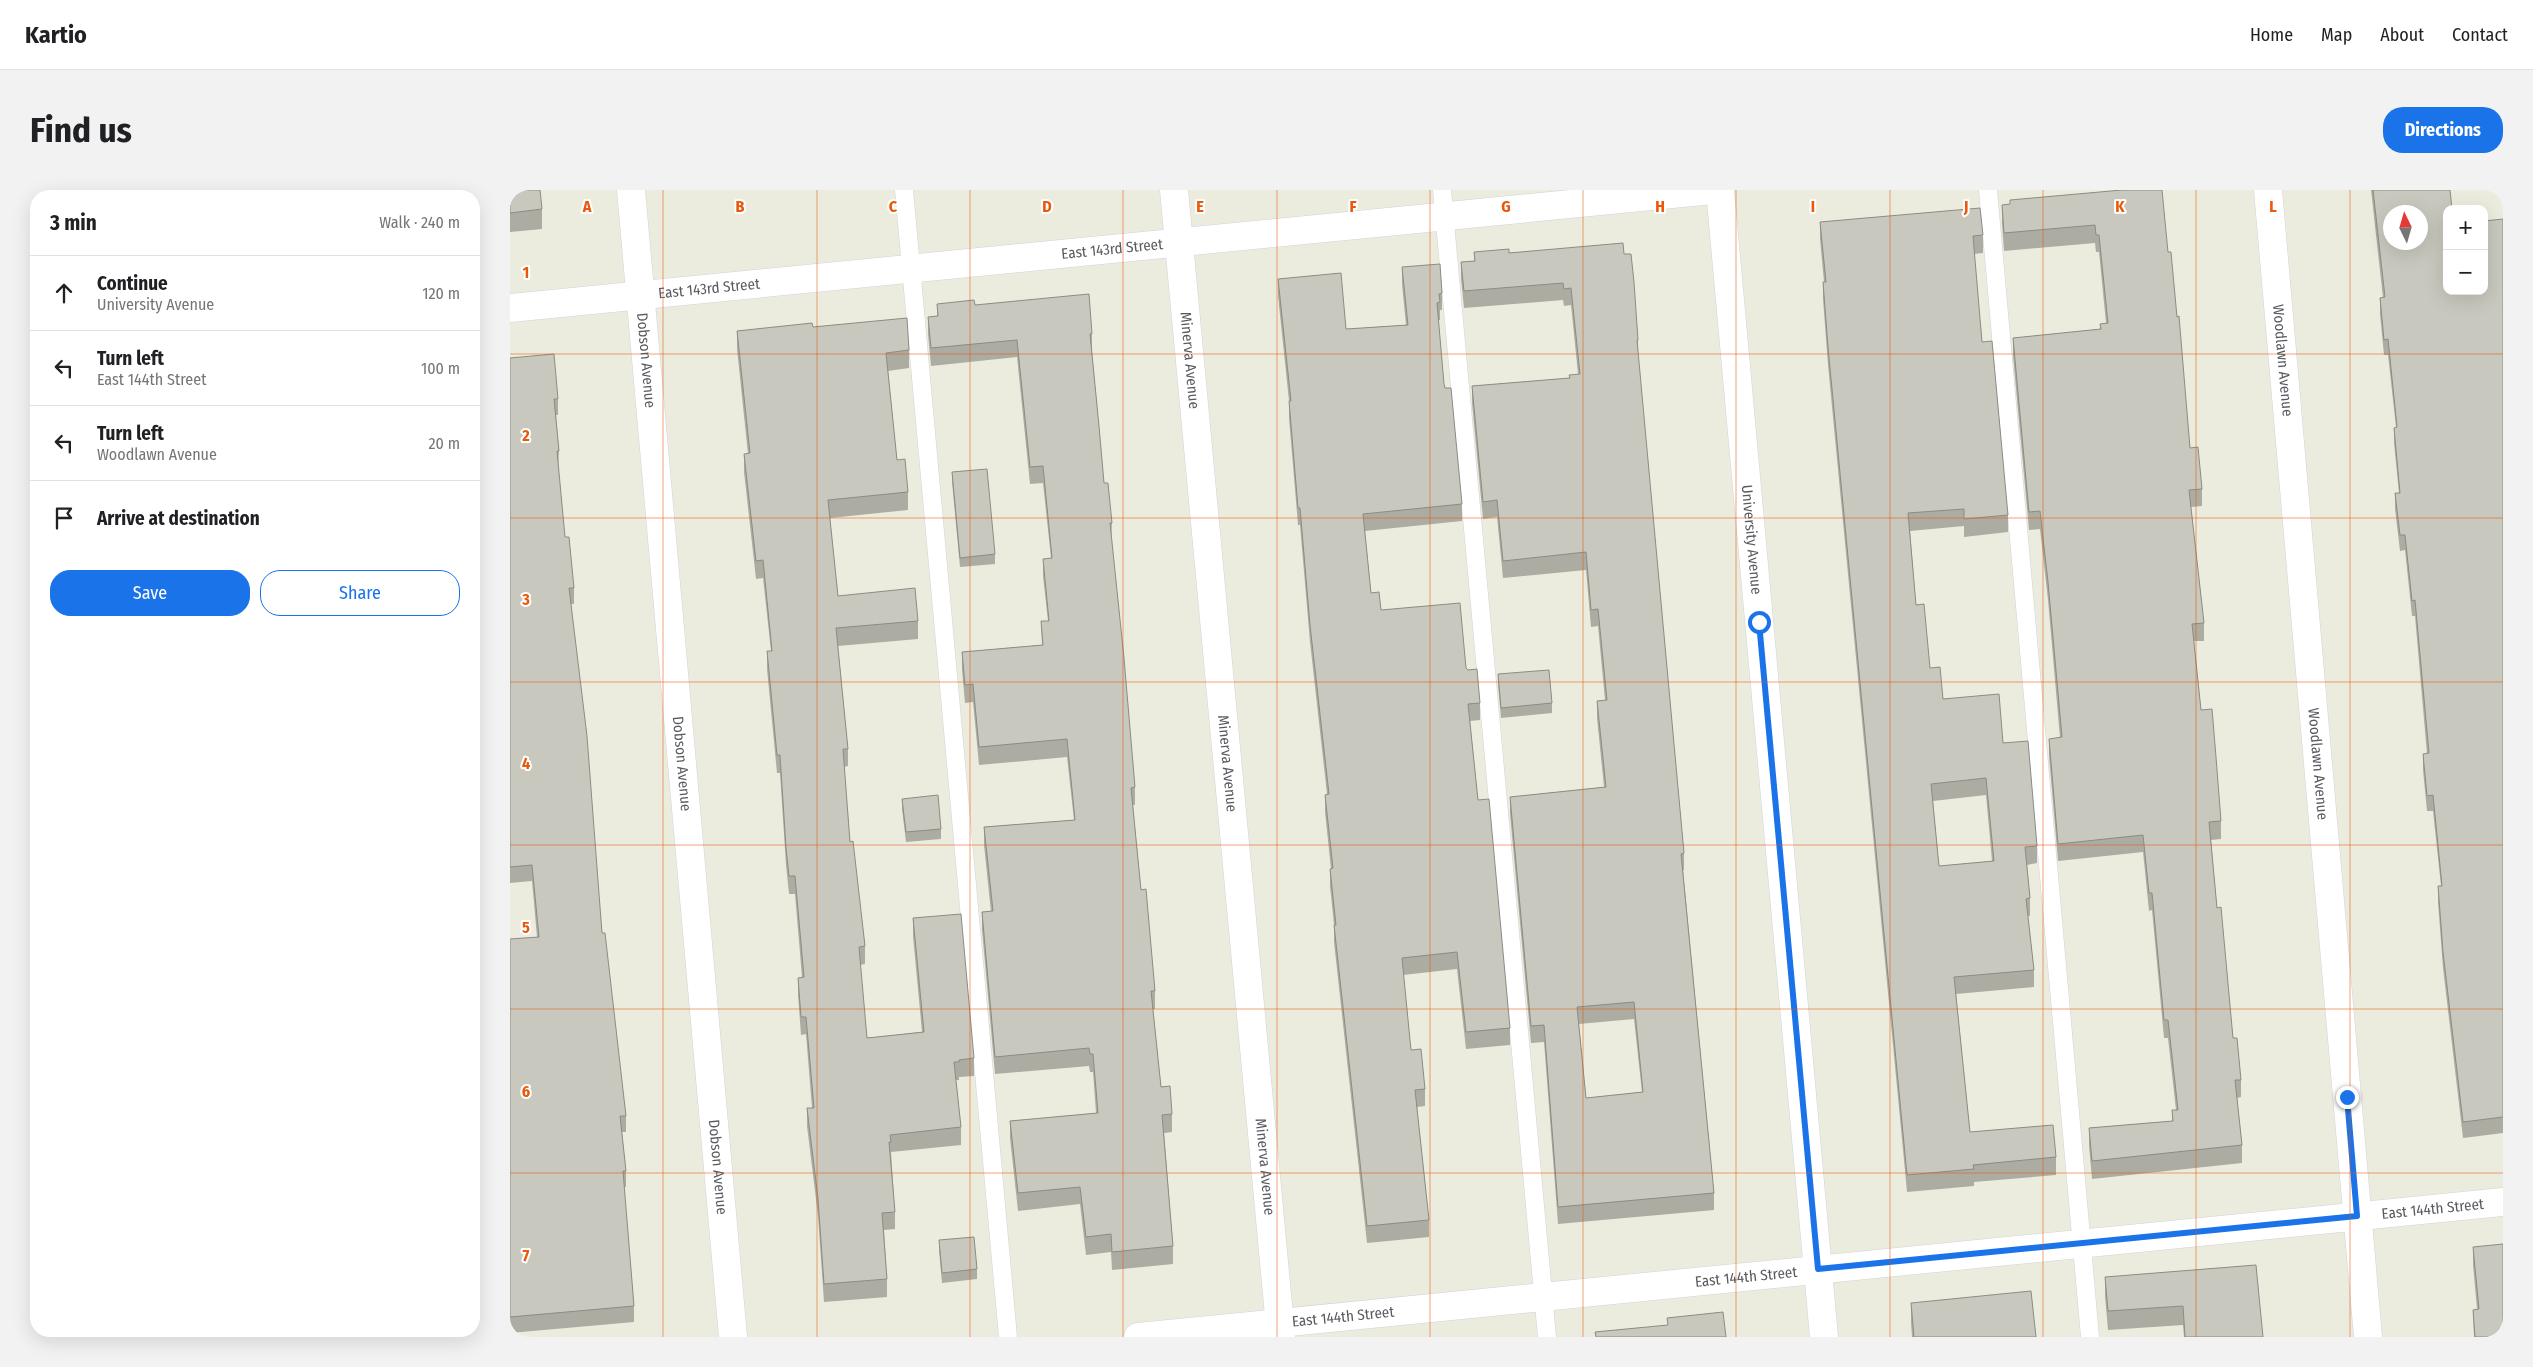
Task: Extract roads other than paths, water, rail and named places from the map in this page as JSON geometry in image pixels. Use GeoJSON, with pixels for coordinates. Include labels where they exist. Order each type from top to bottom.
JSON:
{"type":"FeatureCollection","features":[{"type":"Feature","properties":{"kind":"street","name":"Dobson Avenue"},"geometry":{"type":"LineString","coordinates":[[631,190],[733,1337]]}},
{"type":"Feature","properties":{"kind":"street","name":"Minerva Avenue"},"geometry":{"type":"LineString","coordinates":[[1174,190],[1280,1330]]}},
{"type":"Feature","properties":{"kind":"street","name":"East 143rd Street"},"geometry":{"type":"LineString","coordinates":[[510,308],[1179,243],[1443,203],[1713,190]]}},
{"type":"Feature","properties":{"kind":"street","name":"University Avenue"},"geometry":{"type":"LineString","coordinates":[[1720,190],[1824,1337]]}},
{"type":"Feature","properties":{"kind":"street","name":"Woodlawn Avenue"},"geometry":{"type":"LineString","coordinates":[[2268,190],[2368,1337]]}},
{"type":"Feature","properties":{"kind":"street","name":"East 144th Street"},"geometry":{"type":"LineString","coordinates":[[1138,1337],[1280,1330],[1543,1297],[2503,1202]]}},
{"type":"Feature","properties":{"kind":"lane"},"geometry":{"type":"LineString","coordinates":[[904,190],[1008,1337]]}},
{"type":"Feature","properties":{"kind":"lane"},"geometry":{"type":"LineString","coordinates":[[1988,190],[2090,1337]]}},
{"type":"Feature","properties":{"kind":"lane"},"geometry":{"type":"LineString","coordinates":[[1443,203],[1547,1337]]}}]}
